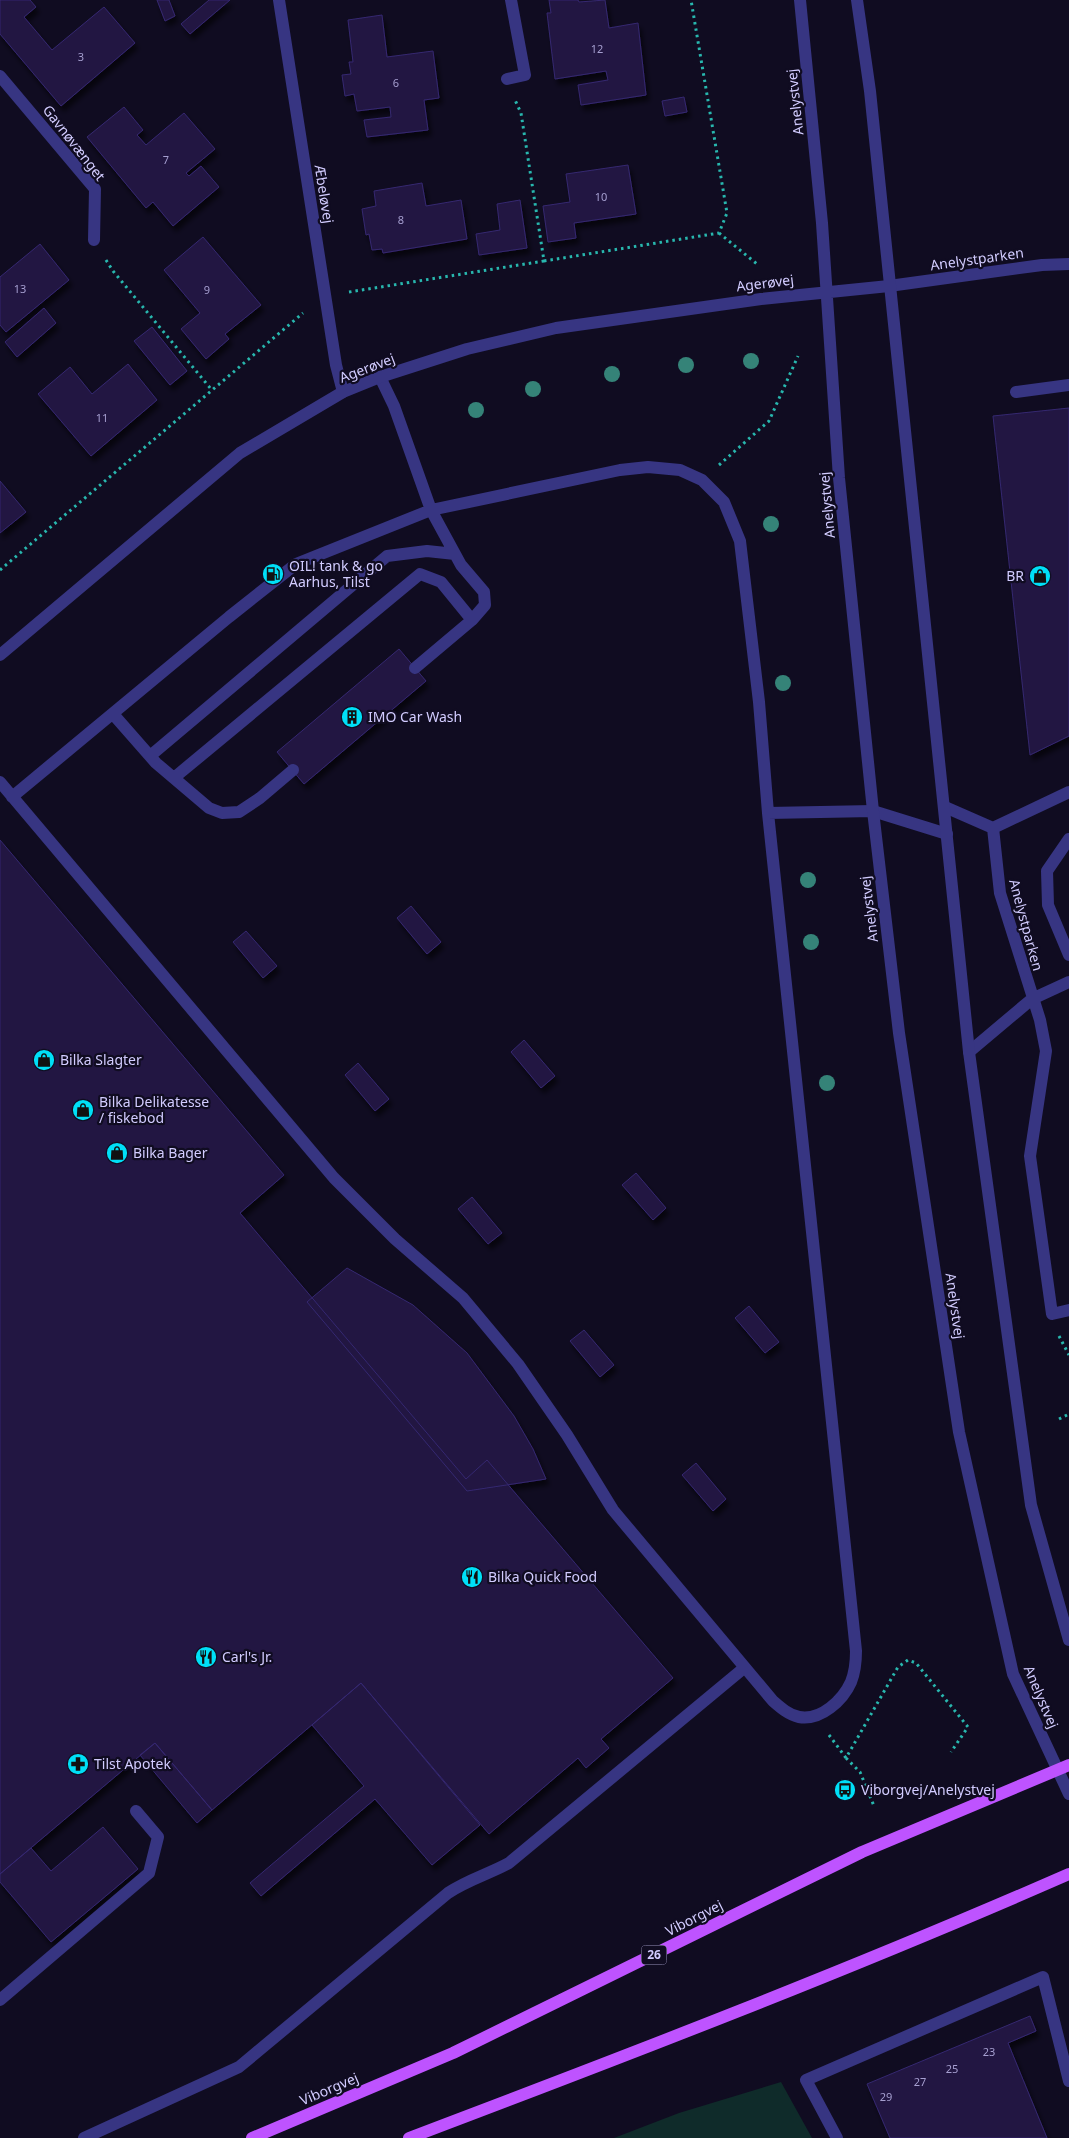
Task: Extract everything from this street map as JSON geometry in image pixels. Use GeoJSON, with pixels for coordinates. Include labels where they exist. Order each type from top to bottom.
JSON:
{"type":"FeatureCollection","features":[{"type":"Feature","properties":{"kind":"main road","name":"Viborgvej"},"geometry":{"type":"LineString","coordinates":[[252,2138],[453,2053],[862,1852],[1069,1764]]}},
{"type":"Feature","properties":{"kind":"main road"},"geometry":{"type":"LineString","coordinates":[[409,2138],[640,2052],[984,1911],[1069,1874]]}},
{"type":"Feature","properties":{"kind":"street","name":"Æbeløvej"},"geometry":{"type":"LineString","coordinates":[[279,0],[326,302],[343,392]]}},
{"type":"Feature","properties":{"kind":"street"},"geometry":{"type":"LineString","coordinates":[[507,79],[525,75],[511,0]]}},
{"type":"Feature","properties":{"kind":"street","name":"Anelystvej"},"geometry":{"type":"LineString","coordinates":[[800,0],[822,223],[839,478],[872,811],[899,1033],[959,1432],[1013,1674],[1056,1770],[1069,1794]]}},
{"type":"Feature","properties":{"kind":"street"},"geometry":{"type":"LineString","coordinates":[[857,0],[870,91],[969,1052],[1031,1505],[1069,1640]]}},
{"type":"Feature","properties":{"kind":"street","name":"Gavnøvænget"},"geometry":{"type":"LineString","coordinates":[[0,76],[95,189],[94,240]]}},
{"type":"Feature","properties":{"kind":"street","name":"Anelystparken"},"geometry":{"type":"LineString","coordinates":[[826,291],[889,286],[1042,265],[1069,264]]}},
{"type":"Feature","properties":{"kind":"street","name":"Agerøvej"},"geometry":{"type":"LineString","coordinates":[[0,655],[240,453],[343,392],[380,376],[467,349],[556,328],[665,311],[826,291]]}},
{"type":"Feature","properties":{"kind":"street"},"geometry":{"type":"LineString","coordinates":[[380,376],[394,406],[431,510],[461,565],[484,592],[486,605],[472,620],[415,668]]}},
{"type":"Feature","properties":{"kind":"street"},"geometry":{"type":"LineString","coordinates":[[1016,392],[1069,385]]}},
{"type":"Feature","properties":{"kind":"street"},"geometry":{"type":"LineString","coordinates":[[0,782],[12,797],[334,1178],[395,1239],[469,1306],[518,1364],[567,1435],[613,1510],[773,1701],[786,1712],[800,1718],[816,1716],[830,1708],[843,1696],[851,1681],[856,1651],[768,813],[759,702],[740,541],[724,502],[702,480],[680,470],[648,467],[620,470],[431,510],[296,564],[229,616],[12,797]]}},
{"type":"Feature","properties":{"kind":"street"},"geometry":{"type":"LineString","coordinates":[[150,756],[387,556],[427,551],[455,554]]}},
{"type":"Feature","properties":{"kind":"street"},"geometry":{"type":"LineString","coordinates":[[175,777],[420,574],[441,582],[472,620]]}},
{"type":"Feature","properties":{"kind":"street"},"geometry":{"type":"LineString","coordinates":[[113,714],[150,756],[209,808],[222,813],[239,812],[260,798],[293,770]]}},
{"type":"Feature","properties":{"kind":"street"},"geometry":{"type":"LineString","coordinates":[[945,807],[993,828],[1069,792]]}},
{"type":"Feature","properties":{"kind":"street"},"geometry":{"type":"LineString","coordinates":[[768,813],[872,811],[947,834]]}},
{"type":"Feature","properties":{"kind":"street","name":"Anelystparken"},"geometry":{"type":"LineString","coordinates":[[993,828],[1000,893],[1040,1020],[1046,1051],[1030,1156],[1052,1314],[1069,1310]]}},
{"type":"Feature","properties":{"kind":"street"},"geometry":{"type":"LineString","coordinates":[[1069,839],[1047,871],[1048,905],[1069,955]]}},
{"type":"Feature","properties":{"kind":"street"},"geometry":{"type":"LineString","coordinates":[[969,1052],[1032,999],[1069,982]]}},
{"type":"Feature","properties":{"kind":"street"},"geometry":{"type":"LineString","coordinates":[[84,2138],[239,2067],[448,1892],[465,1882],[488,1874],[509,1863],[744,1668]]}},
{"type":"Feature","properties":{"kind":"street"},"geometry":{"type":"LineString","coordinates":[[0,2000],[149,1873],[158,1838],[136,1812]]}},
{"type":"Feature","properties":{"kind":"street"},"geometry":{"type":"LineString","coordinates":[[837,2138],[806,2080],[1043,1977],[1069,2081]]}},
{"type":"Feature","properties":{"kind":"path"},"geometry":{"type":"LineString","coordinates":[[691,0],[727,213],[719,233]]}},
{"type":"Feature","properties":{"kind":"path"},"geometry":{"type":"LineString","coordinates":[[507,79],[521,113],[544,261]]}},
{"type":"Feature","properties":{"kind":"path"},"geometry":{"type":"LineString","coordinates":[[0,570],[306,310],[346,292],[719,233],[757,264]]}},
{"type":"Feature","properties":{"kind":"path"},"geometry":{"type":"LineString","coordinates":[[94,240],[112,271],[211,389]]}},
{"type":"Feature","properties":{"kind":"path"},"geometry":{"type":"LineString","coordinates":[[702,480],[769,421],[798,356]]}},
{"type":"Feature","properties":{"kind":"path"},"geometry":{"type":"LineString","coordinates":[[1059,1419],[1069,1414]]}},
{"type":"Feature","properties":{"kind":"path"},"geometry":{"type":"LineString","coordinates":[[846,1758],[898,1667],[908,1660],[916,1663],[968,1727],[951,1752]]}},
{"type":"Feature","properties":{"kind":"path"},"geometry":{"type":"LineString","coordinates":[[816,1716],[839,1751],[860,1772],[874,1806]]}},
{"type":"Feature","properties":{"kind":"green space"},"geometry":{"type":"Polygon","coordinates":[[[781,2082],[812,2138],[614,2138],[679,2113],[781,2082]]]}},
{"type":"Feature","properties":{"kind":"building"},"geometry":{"type":"Polygon","coordinates":[[[0,0],[30,0],[36,7],[24,17],[52,50],[104,7],[135,43],[61,106],[0,34],[0,0]]]}},
{"type":"Feature","properties":{"kind":"building"},"geometry":{"type":"Polygon","coordinates":[[[157,0],[169,0],[175,16],[165,21],[157,0]]]}},
{"type":"Feature","properties":{"kind":"building"},"geometry":{"type":"Polygon","coordinates":[[[209,0],[230,0],[190,34],[181,24],[209,0]]]}},
{"type":"Feature","properties":{"kind":"building"},"geometry":{"type":"Polygon","coordinates":[[[549,0],[578,0],[579,2],[605,0],[609,28],[638,23],[646,95],[581,105],[578,85],[608,80],[606,71],[555,79],[547,13],[551,13],[549,0]]]}},
{"type":"Feature","properties":{"kind":"building"},"geometry":{"type":"Polygon","coordinates":[[[382,15],[387,57],[433,51],[439,98],[424,100],[428,130],[367,137],[364,120],[391,117],[390,107],[357,111],[354,94],[345,96],[342,75],[351,74],[349,62],[353,62],[348,20],[382,15]]]}},
{"type":"Feature","properties":{"kind":"building"},"geometry":{"type":"Polygon","coordinates":[[[684,97],[687,112],[665,116],[662,101],[684,97]]]}},
{"type":"Feature","properties":{"kind":"building"},"geometry":{"type":"Polygon","coordinates":[[[124,107],[143,130],[137,135],[146,145],[184,113],[215,149],[186,173],[189,176],[201,166],[219,187],[173,226],[153,202],[146,208],[87,137],[124,107]]]}},
{"type":"Feature","properties":{"kind":"building"},"geometry":{"type":"Polygon","coordinates":[[[628,165],[636,214],[574,223],[576,238],[548,242],[543,206],[570,202],[566,174],[628,165]]]}},
{"type":"Feature","properties":{"kind":"building"},"geometry":{"type":"Polygon","coordinates":[[[422,183],[426,206],[461,200],[467,239],[383,253],[382,249],[372,250],[369,234],[366,235],[362,209],[376,206],[374,191],[422,183]]]}},
{"type":"Feature","properties":{"kind":"building"},"geometry":{"type":"Polygon","coordinates":[[[520,200],[527,248],[479,255],[476,234],[500,230],[497,204],[520,200]]]}},
{"type":"Feature","properties":{"kind":"building"},"geometry":{"type":"Polygon","coordinates":[[[203,237],[261,305],[225,334],[229,339],[206,359],[181,329],[200,313],[164,270],[203,237]]]}},
{"type":"Feature","properties":{"kind":"building"},"geometry":{"type":"Polygon","coordinates":[[[40,244],[69,280],[6,332],[0,325],[0,277],[40,244]]]}},
{"type":"Feature","properties":{"kind":"building"},"geometry":{"type":"Polygon","coordinates":[[[44,308],[56,323],[17,357],[5,342],[44,308]]]}},
{"type":"Feature","properties":{"kind":"building"},"geometry":{"type":"Polygon","coordinates":[[[152,327],[187,371],[170,385],[134,341],[152,327]]]}},
{"type":"Feature","properties":{"kind":"building"},"geometry":{"type":"Polygon","coordinates":[[[128,364],[157,400],[91,456],[38,394],[70,367],[92,394],[128,364]]]}},
{"type":"Feature","properties":{"kind":"building","name":"BR"},"geometry":{"type":"Polygon","coordinates":[[[1069,408],[1069,736],[1030,755],[993,416],[1069,408]]]}},
{"type":"Feature","properties":{"kind":"building"},"geometry":{"type":"Polygon","coordinates":[[[0,481],[26,512],[0,533],[0,481]]]}},
{"type":"Feature","properties":{"kind":"building","name":"IMO Car Wash"},"geometry":{"type":"Polygon","coordinates":[[[399,649],[426,681],[304,784],[277,752],[399,649]]]}},
{"type":"Feature","properties":{"kind":"building"},"geometry":{"type":"Polygon","coordinates":[[[0,840],[284,1175],[240,1213],[466,1479],[487,1460],[673,1678],[601,1739],[609,1748],[586,1768],[578,1758],[489,1834],[361,1683],[212,1810],[155,1743],[0,1874],[0,840]]]}},
{"type":"Feature","properties":{"kind":"building"},"geometry":{"type":"Polygon","coordinates":[[[411,906],[441,942],[427,954],[397,918],[411,906]]]}},
{"type":"Feature","properties":{"kind":"building"},"geometry":{"type":"Polygon","coordinates":[[[246,931],[277,966],[263,978],[233,942],[246,931]]]}},
{"type":"Feature","properties":{"kind":"building"},"geometry":{"type":"Polygon","coordinates":[[[524,1040],[555,1076],[541,1088],[511,1052],[524,1040]]]}},
{"type":"Feature","properties":{"kind":"building"},"geometry":{"type":"Polygon","coordinates":[[[358,1063],[389,1099],[375,1111],[345,1075],[358,1063]]]}},
{"type":"Feature","properties":{"kind":"building"},"geometry":{"type":"Polygon","coordinates":[[[636,1173],[666,1208],[653,1220],[622,1185],[636,1173]]]}},
{"type":"Feature","properties":{"kind":"building"},"geometry":{"type":"Polygon","coordinates":[[[472,1197],[502,1233],[488,1244],[458,1209],[472,1197]]]}},
{"type":"Feature","properties":{"kind":"building"},"geometry":{"type":"Polygon","coordinates":[[[347,1268],[413,1305],[467,1353],[514,1416],[533,1449],[546,1479],[467,1491],[307,1302],[347,1268]]]}},
{"type":"Feature","properties":{"kind":"building"},"geometry":{"type":"Polygon","coordinates":[[[749,1306],[779,1342],[765,1353],[735,1318],[749,1306]]]}},
{"type":"Feature","properties":{"kind":"building"},"geometry":{"type":"Polygon","coordinates":[[[584,1330],[614,1365],[600,1377],[570,1341],[584,1330]]]}},
{"type":"Feature","properties":{"kind":"building"},"geometry":{"type":"Polygon","coordinates":[[[696,1463],[726,1499],[713,1511],[682,1475],[696,1463]]]}},
{"type":"Feature","properties":{"kind":"building"},"geometry":{"type":"Polygon","coordinates":[[[361,1683],[480,1825],[432,1865],[375,1799],[261,1896],[250,1883],[364,1786],[312,1725],[361,1683]]]}},
{"type":"Feature","properties":{"kind":"building"},"geometry":{"type":"Polygon","coordinates":[[[155,1743],[212,1810],[197,1823],[140,1755],[155,1743]]]}},
{"type":"Feature","properties":{"kind":"building"},"geometry":{"type":"Polygon","coordinates":[[[103,1827],[138,1869],[51,1942],[0,1882],[0,1874],[31,1848],[51,1871],[103,1827]]]}},
{"type":"Feature","properties":{"kind":"building"},"geometry":{"type":"Polygon","coordinates":[[[1030,2016],[1036,2031],[1008,2043],[1047,2138],[890,2138],[867,2084],[1030,2016]]]}},
{"type":"Feature","properties":{"kind":"place","name":"OIL! tank & go Aarhus, Tilst"},"geometry":{"type":"Point","coordinates":[273,574]}},
{"type":"Feature","properties":{"kind":"place","name":"BR"},"geometry":{"type":"Point","coordinates":[1040,576]}},
{"type":"Feature","properties":{"kind":"place","name":"IMO Car Wash"},"geometry":{"type":"Point","coordinates":[352,717]}},
{"type":"Feature","properties":{"kind":"place","name":"Bilka Slagter"},"geometry":{"type":"Point","coordinates":[44,1060]}},
{"type":"Feature","properties":{"kind":"place","name":"Bilka Delikatesse / fiskebod"},"geometry":{"type":"Point","coordinates":[83,1110]}},
{"type":"Feature","properties":{"kind":"place","name":"Bilka Bager"},"geometry":{"type":"Point","coordinates":[117,1153]}},
{"type":"Feature","properties":{"kind":"place","name":"Bilka Quick Food"},"geometry":{"type":"Point","coordinates":[472,1577]}},
{"type":"Feature","properties":{"kind":"place","name":"Carl's Jr."},"geometry":{"type":"Point","coordinates":[206,1657]}},
{"type":"Feature","properties":{"kind":"place","name":"Tilst Apotek"},"geometry":{"type":"Point","coordinates":[78,1764]}},
{"type":"Feature","properties":{"kind":"place","name":"Viborgvej/Anelystvej"},"geometry":{"type":"Point","coordinates":[845,1790]}}]}
